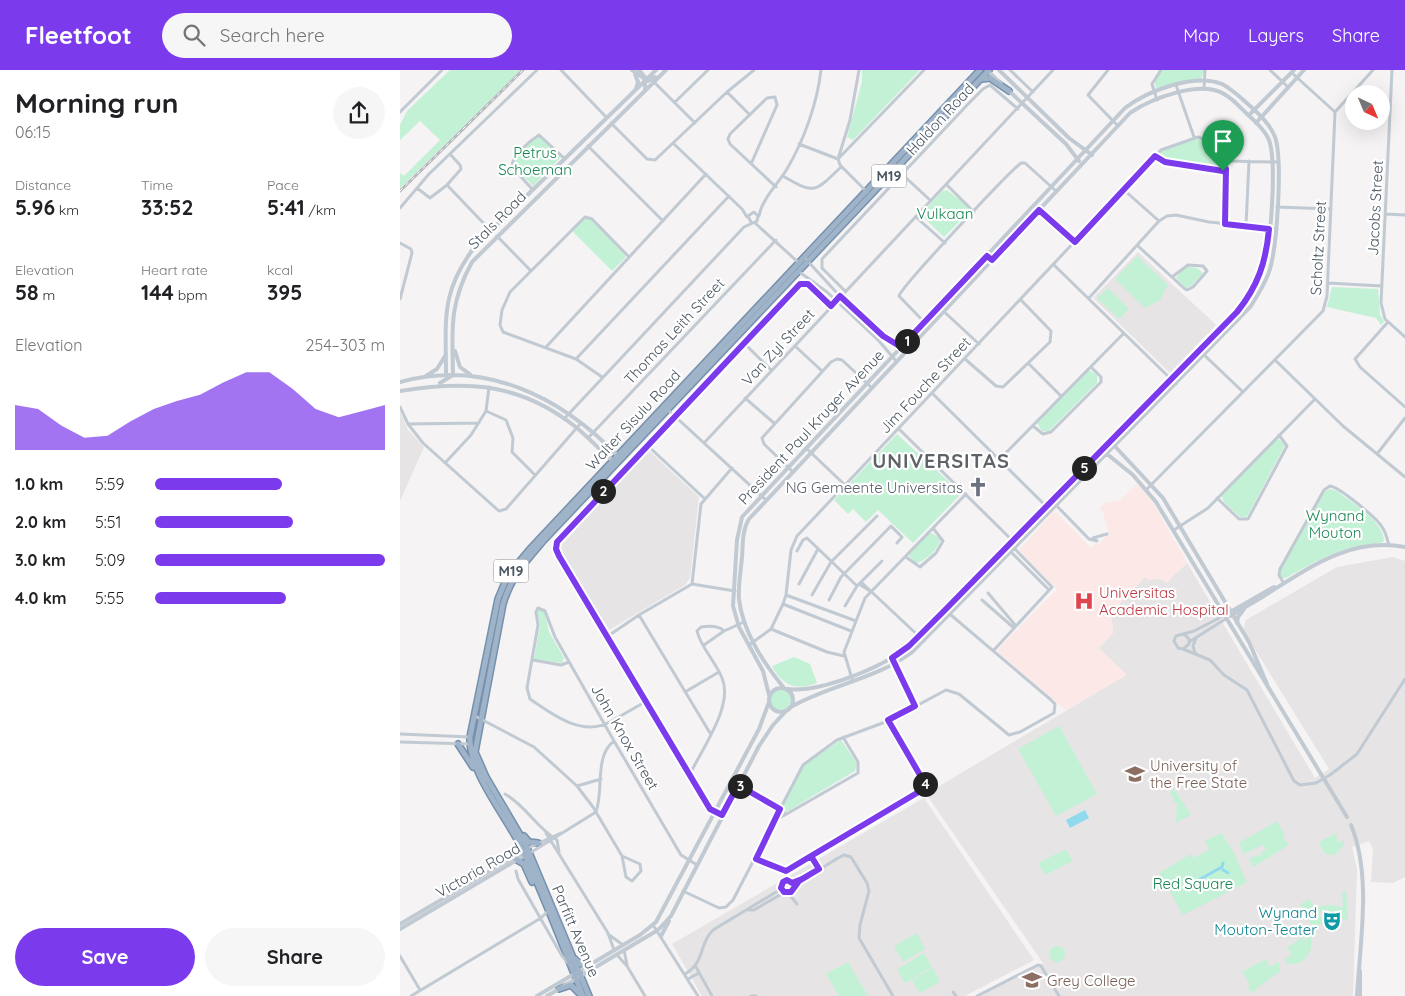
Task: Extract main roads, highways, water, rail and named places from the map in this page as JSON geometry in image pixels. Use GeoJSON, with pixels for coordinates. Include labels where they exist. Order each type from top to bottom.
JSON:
{"type":"FeatureCollection","features":[{"type":"Feature","properties":{"kind":"highway","name":"Walter Sisulu Road"},"geometry":{"type":"LineString","coordinates":[[539,875],[479,775],[471,740],[500,603],[516,568],[697,375],[723,352],[809,262],[849,214],[951,105],[980,70]]}},
{"type":"Feature","properties":{"kind":"highway","name":"Walter Sisulu Road"},"geometry":{"type":"LineString","coordinates":[[951,105],[980,80],[988,70]]}},
{"type":"Feature","properties":{"kind":"highway"},"geometry":{"type":"LineString","coordinates":[[980,80],[990,78],[1009,91]]}},
{"type":"Feature","properties":{"kind":"highway","name":"Walter Sisulu Road"},"geometry":{"type":"LineString","coordinates":[[697,375],[718,348],[799,262],[849,214]]}},
{"type":"Feature","properties":{"kind":"highway"},"geometry":{"type":"LineString","coordinates":[[820,240],[824,245]]}},
{"type":"Feature","properties":{"kind":"highway"},"geometry":{"type":"LineString","coordinates":[[771,292],[776,297]]}},
{"type":"Feature","properties":{"kind":"highway"},"geometry":{"type":"LineString","coordinates":[[742,323],[747,327]]}},
{"type":"Feature","properties":{"kind":"highway"},"geometry":{"type":"LineString","coordinates":[[718,348],[723,352]]}},
{"type":"Feature","properties":{"kind":"highway","name":"Walter Sisulu Road"},"geometry":{"type":"LineString","coordinates":[[477,718],[478,727],[475,751],[486,777],[518,828],[526,852]]}},
{"type":"Feature","properties":{"kind":"highway"},"geometry":{"type":"LineString","coordinates":[[475,751],[471,740],[478,727]]}},
{"type":"Feature","properties":{"kind":"highway"},"geometry":{"type":"LineString","coordinates":[[458,744],[479,775]]}},
{"type":"Feature","properties":{"kind":"highway"},"geometry":{"type":"LineString","coordinates":[[518,828],[529,842],[538,843]]}},
{"type":"Feature","properties":{"kind":"highway","name":"Parfitt Avenue"},"geometry":{"type":"LineString","coordinates":[[526,852],[544,902],[570,964],[589,996]]}},
{"type":"Feature","properties":{"kind":"highway"},"geometry":{"type":"LineString","coordinates":[[517,860],[524,864],[538,895],[544,902]]}},
{"type":"Feature","properties":{"kind":"highway","name":"Parfitt Avenue"},"geometry":{"type":"LineString","coordinates":[[539,875],[572,954],[582,996]]}},
{"type":"Feature","properties":{"kind":"highway"},"geometry":{"type":"LineString","coordinates":[[572,954],[581,964],[590,964]]}},
{"type":"Feature","properties":{"kind":"highway"},"geometry":{"type":"LineString","coordinates":[[559,989],[571,985],[582,996]]}},
{"type":"Feature","properties":{"kind":"water"},"geometry":{"type":"Polygon","coordinates":[[[1085,810],[1089,818],[1070,828],[1066,820],[1085,810]]]}},
{"type":"Feature","properties":{"kind":"waterway"},"geometry":{"type":"LineString","coordinates":[[1188,880],[1195,882],[1222,867],[1223,863]]}},
{"type":"Feature","properties":{"kind":"waterway"},"geometry":{"type":"LineString","coordinates":[[1223,870],[1228,873]]}},
{"type":"Feature","properties":{"kind":"railway"},"geometry":{"type":"LineString","coordinates":[[400,191],[523,70]]}},
{"type":"Feature","properties":{"kind":"place","name":"NG Gemeente Universitas"},"geometry":{"type":"Point","coordinates":[978,487]}},
{"type":"Feature","properties":{"kind":"place","name":"Universitas Academic Hospital"},"geometry":{"type":"Point","coordinates":[1084,601]}},
{"type":"Feature","properties":{"kind":"place","name":"University of the Free State"},"geometry":{"type":"Point","coordinates":[1135,774]}},
{"type":"Feature","properties":{"kind":"place","name":"Wynand Mouton-Teater"},"geometry":{"type":"Point","coordinates":[1332,921]}},
{"type":"Feature","properties":{"kind":"place","name":"Grey College"},"geometry":{"type":"Point","coordinates":[1032,980]}},
{"type":"Feature","properties":{"kind":"district","name":"UNIVERSITAS"},"geometry":{"type":"Point","coordinates":[941,460]}},
{"type":"Feature","properties":{"kind":"park label","name":"Petrus Schoeman"},"geometry":{"type":"Point","coordinates":[535,160]}},
{"type":"Feature","properties":{"kind":"park label","name":"Vulkaan"},"geometry":{"type":"Point","coordinates":[945,213]}},
{"type":"Feature","properties":{"kind":"park label","name":"Wynand Mouton"},"geometry":{"type":"Point","coordinates":[1335,524]}},
{"type":"Feature","properties":{"kind":"park label","name":"Red Square"},"geometry":{"type":"Point","coordinates":[1193,883]}}]}
